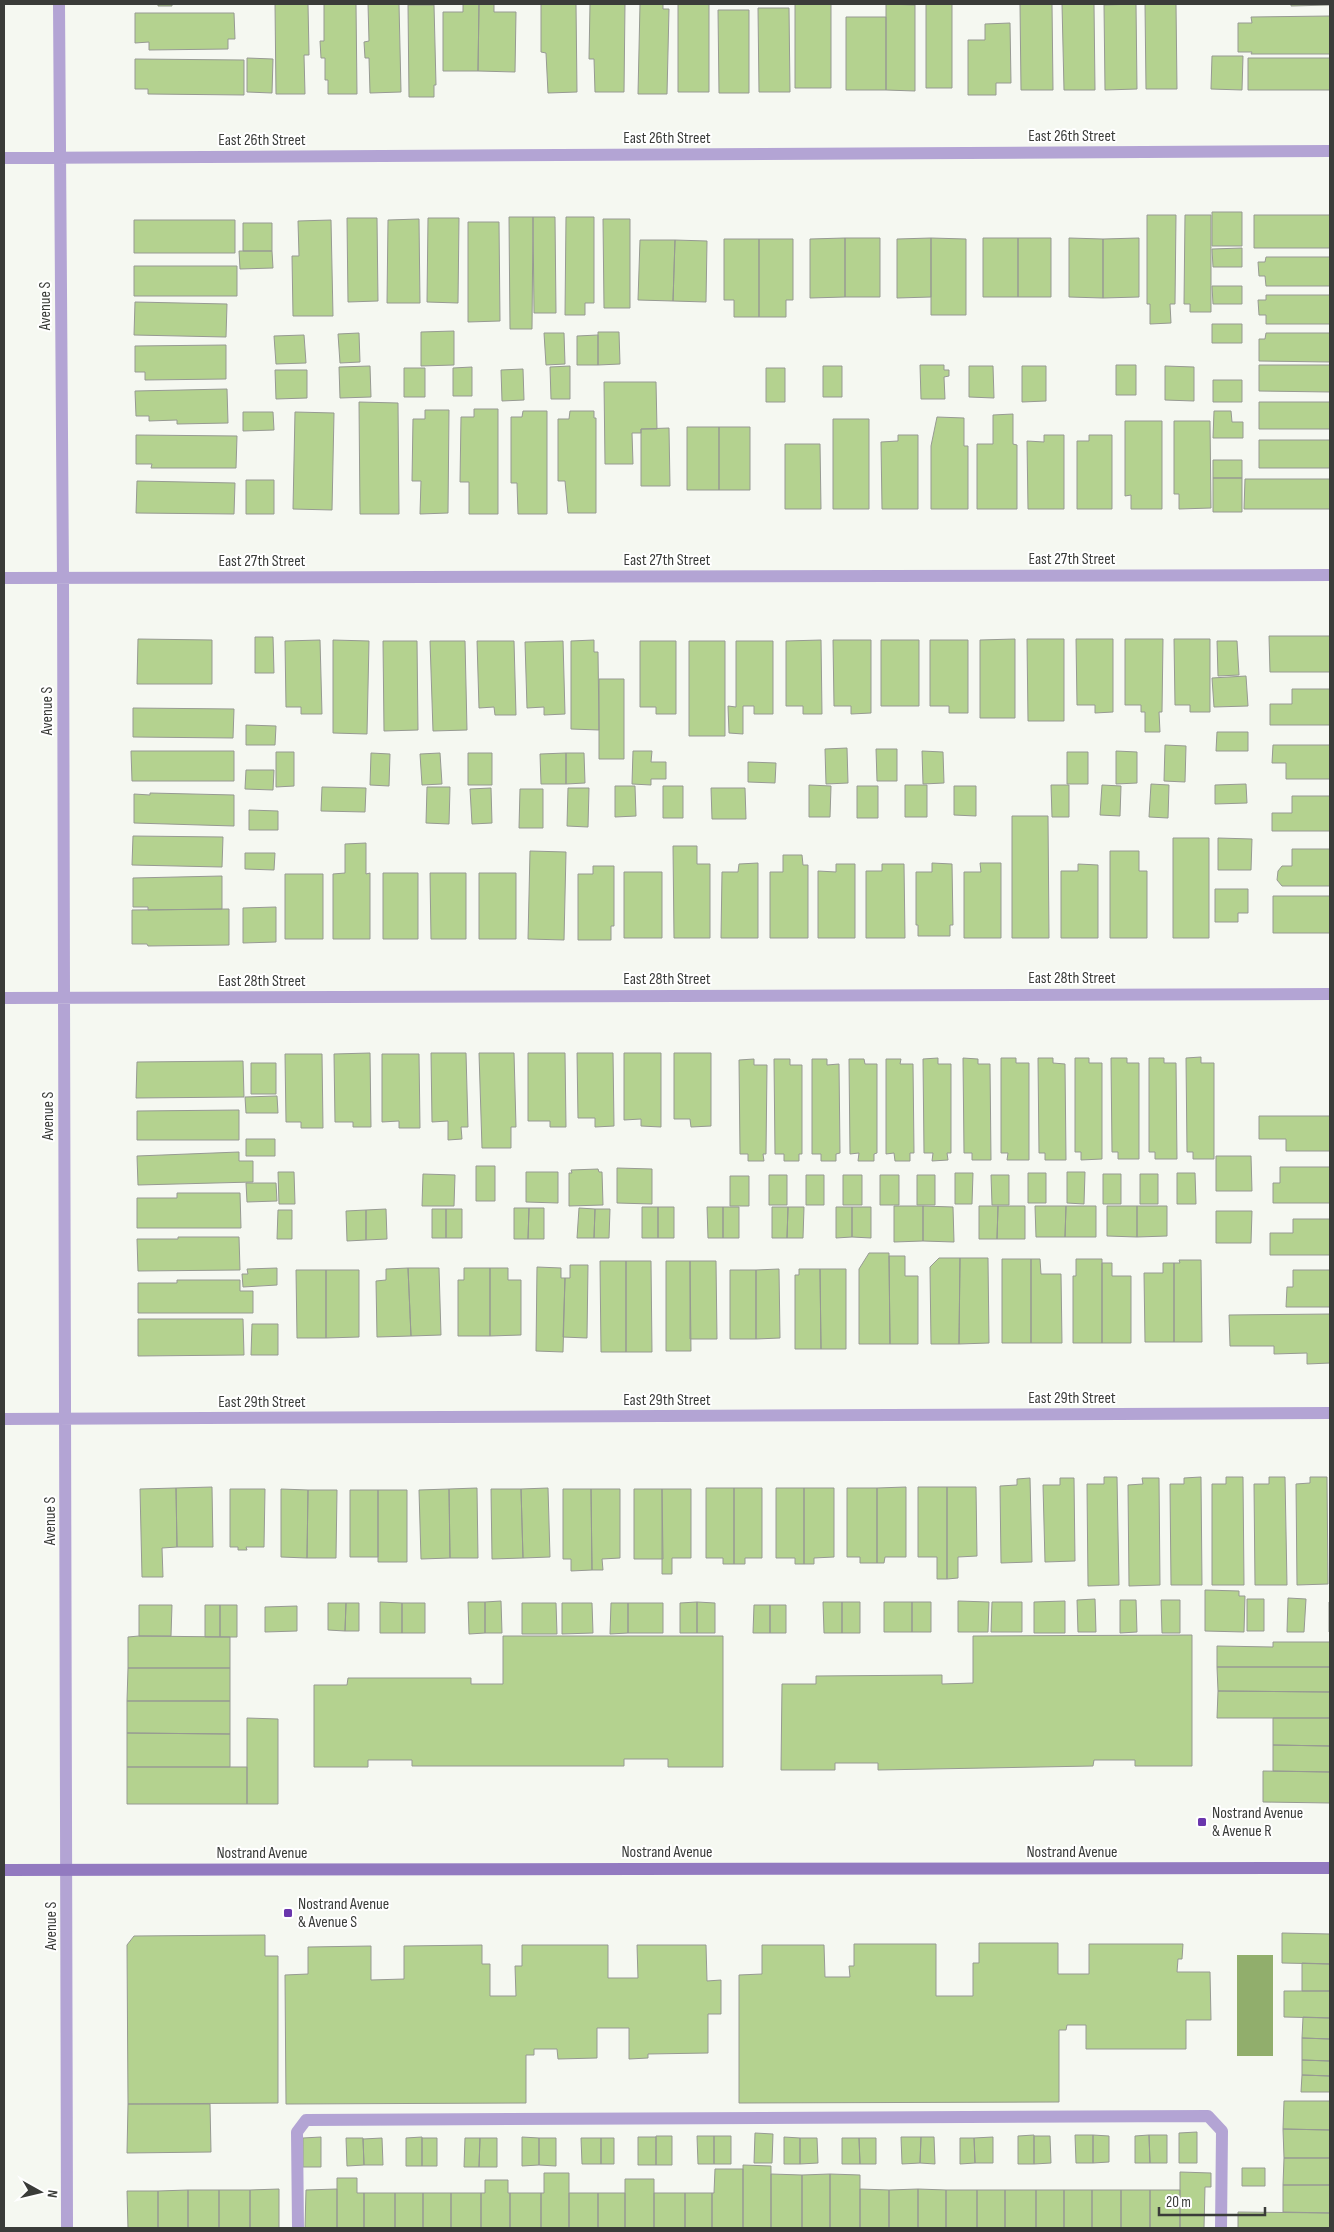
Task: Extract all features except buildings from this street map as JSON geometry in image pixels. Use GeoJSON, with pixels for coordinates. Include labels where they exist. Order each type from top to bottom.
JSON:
{"type":"FeatureCollection","features":[{"type":"Feature","properties":{"kind":"main road","name":"Nostrand Avenue"},"geometry":{"type":"LineString","coordinates":[[4,1870],[1330,1868]]}},
{"type":"Feature","properties":{"kind":"street","name":"Avenue S"},"geometry":{"type":"LineString","coordinates":[[59,4],[63,578],[67,2228]]}},
{"type":"Feature","properties":{"kind":"street","name":"East 26th Street"},"geometry":{"type":"LineString","coordinates":[[4,158],[1330,151]]}},
{"type":"Feature","properties":{"kind":"street","name":"East 27th Street"},"geometry":{"type":"LineString","coordinates":[[4,578],[1330,575]]}},
{"type":"Feature","properties":{"kind":"street","name":"East 28th Street"},"geometry":{"type":"LineString","coordinates":[[4,998],[1330,994]]}},
{"type":"Feature","properties":{"kind":"street","name":"East 29th Street"},"geometry":{"type":"LineString","coordinates":[[4,1419],[1330,1414]]}},
{"type":"Feature","properties":{"kind":"street"},"geometry":{"type":"LineString","coordinates":[[298,2228],[297,2132],[306,2120],[1199,2116],[1208,2116],[1222,2131],[1221,2228]]}},
{"type":"Feature","properties":{"kind":"shaded area"},"geometry":{"type":"Polygon","coordinates":[[[1237,1955],[1273,1955],[1273,2056],[1237,2056],[1237,1955]]]}},
{"type":"Feature","properties":{"kind":"place","name":"Nostrand Avenue & Avenue R"},"geometry":{"type":"Point","coordinates":[1202,1822]}},
{"type":"Feature","properties":{"kind":"place","name":"Nostrand Avenue & Avenue S"},"geometry":{"type":"Point","coordinates":[288,1913]}}]}
